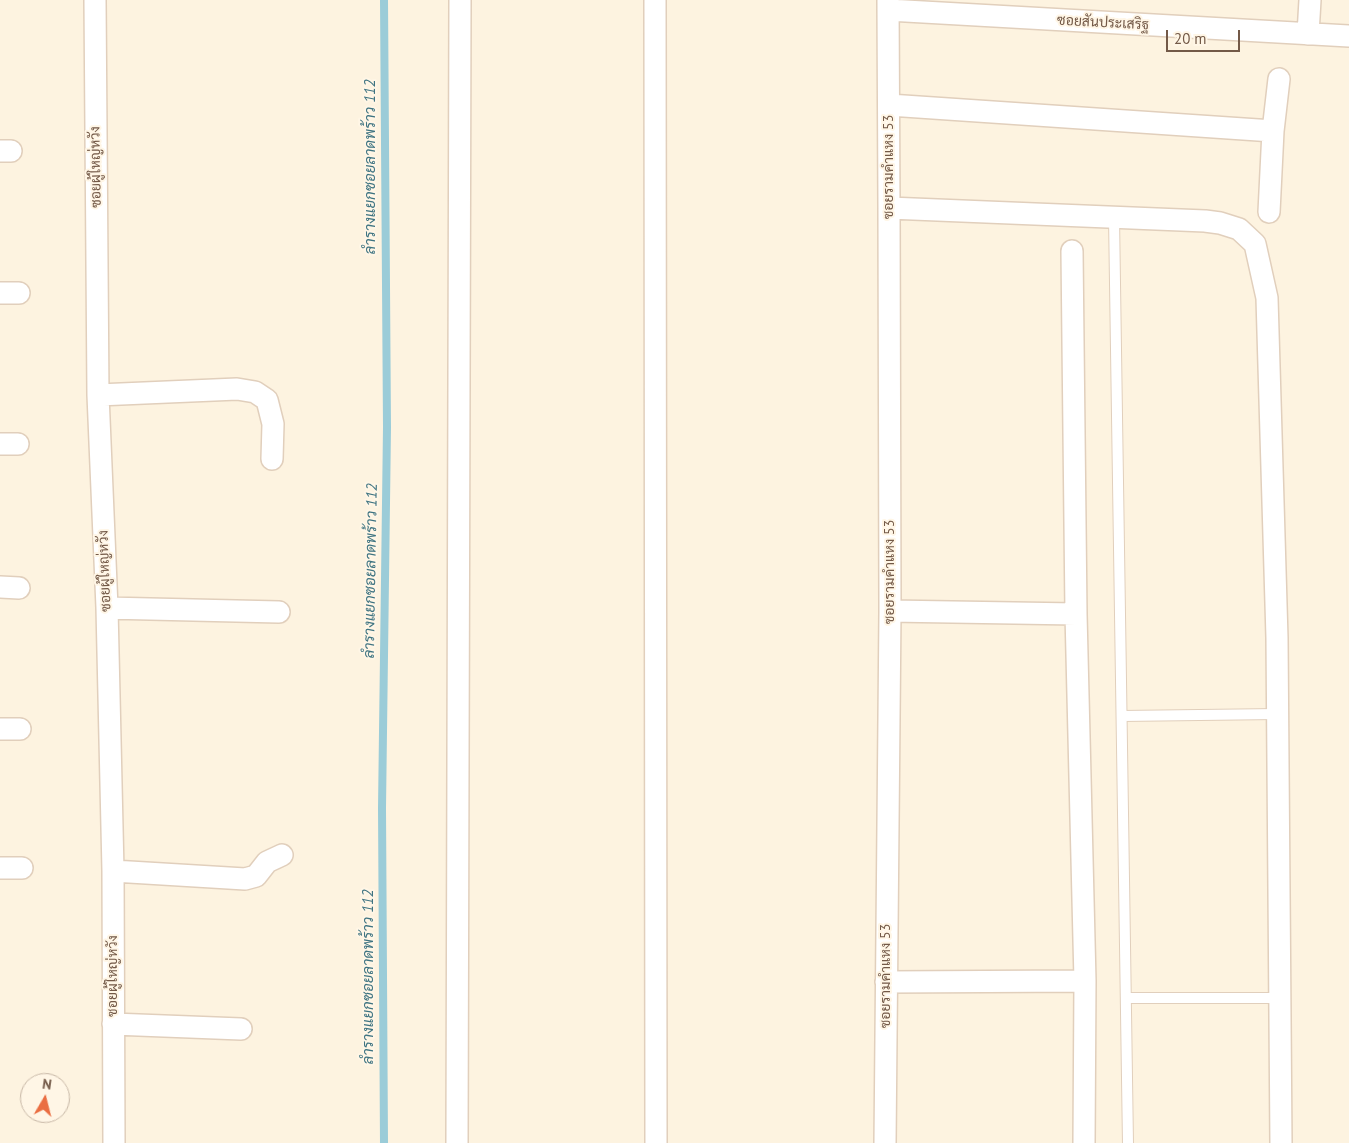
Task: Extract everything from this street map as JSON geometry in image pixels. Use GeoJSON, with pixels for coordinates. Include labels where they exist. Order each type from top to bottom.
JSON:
{"type":"FeatureCollection","features":[{"type":"Feature","properties":{"kind":"street","name":"ซอยผู้ใหญ่หวัง"},"geometry":{"type":"LineString","coordinates":[[95,0],[98,395],[113,871],[114,1143]]}},
{"type":"Feature","properties":{"kind":"street"},"geometry":{"type":"LineString","coordinates":[[457,1143],[460,0]]}},
{"type":"Feature","properties":{"kind":"street"},"geometry":{"type":"LineString","coordinates":[[655,0],[656,1143]]}},
{"type":"Feature","properties":{"kind":"street"},"geometry":{"type":"LineString","coordinates":[[1308,34],[1310,0]]}},
{"type":"Feature","properties":{"kind":"street","name":"ซอยสันประเสริฐ"},"geometry":{"type":"LineString","coordinates":[[888,5],[1349,36]]}},
{"type":"Feature","properties":{"kind":"street","name":"ซอยรามคำแหง 53"},"geometry":{"type":"LineString","coordinates":[[885,1143],[890,611],[888,5]]}},
{"type":"Feature","properties":{"kind":"street"},"geometry":{"type":"LineString","coordinates":[[1269,212],[1273,131],[1279,80]]}},
{"type":"Feature","properties":{"kind":"street"},"geometry":{"type":"LineString","coordinates":[[888,105],[1273,131]]}},
{"type":"Feature","properties":{"kind":"street"},"geometry":{"type":"LineString","coordinates":[[889,208],[1205,220],[1239,229],[1255,244],[1267,298],[1277,638],[1281,1143]]}},
{"type":"Feature","properties":{"kind":"street"},"geometry":{"type":"LineString","coordinates":[[1072,251],[1076,614],[1085,981],[1084,1143]]}},
{"type":"Feature","properties":{"kind":"street"},"geometry":{"type":"LineString","coordinates":[[98,395],[237,389],[256,392],[267,400],[273,424],[272,459]]}},
{"type":"Feature","properties":{"kind":"street"},"geometry":{"type":"LineString","coordinates":[[106,608],[279,612]]}},
{"type":"Feature","properties":{"kind":"street"},"geometry":{"type":"LineString","coordinates":[[890,611],[1076,614]]}},
{"type":"Feature","properties":{"kind":"street"},"geometry":{"type":"LineString","coordinates":[[113,871],[245,879],[256,876],[267,862],[282,855]]}},
{"type":"Feature","properties":{"kind":"street"},"geometry":{"type":"LineString","coordinates":[[0,868],[22,868]]}},
{"type":"Feature","properties":{"kind":"street"},"geometry":{"type":"LineString","coordinates":[[886,982],[1085,981]]}},
{"type":"Feature","properties":{"kind":"street"},"geometry":{"type":"LineString","coordinates":[[113,1024],[241,1029]]}},
{"type":"Feature","properties":{"kind":"lane"},"geometry":{"type":"LineString","coordinates":[[1114,217],[1128,1143]]}},
{"type":"Feature","properties":{"kind":"lane"},"geometry":{"type":"LineString","coordinates":[[1122,716],[1277,714]]}},
{"type":"Feature","properties":{"kind":"lane"},"geometry":{"type":"LineString","coordinates":[[1126,998],[1280,998]]}},
{"type":"Feature","properties":{"kind":"waterway","name":"ลำรางแยกซอยลาดพร้าว 112"},"geometry":{"type":"LineString","coordinates":[[384,0],[387,427],[382,808],[384,1143]]}}]}
